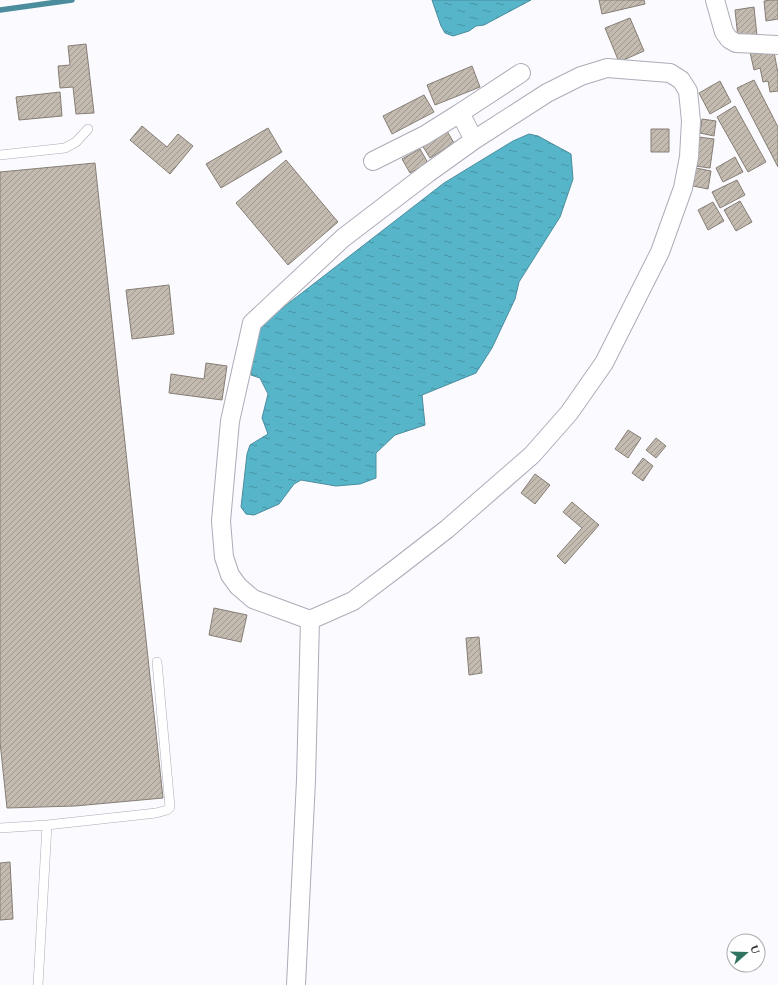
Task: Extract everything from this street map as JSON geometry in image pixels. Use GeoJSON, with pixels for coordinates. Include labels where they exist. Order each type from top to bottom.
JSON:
{"type":"FeatureCollection","features":[{"type":"Feature","properties":{"kind":"street"},"geometry":{"type":"LineString","coordinates":[[715,0],[724,32],[729,39],[736,43],[778,45]]}},
{"type":"Feature","properties":{"kind":"street"},"geometry":{"type":"LineString","coordinates":[[607,68],[670,74],[681,80],[688,91],[691,121],[689,157],[684,188],[660,252],[604,363],[569,413],[532,455],[447,530],[353,601],[310,620],[253,600],[238,586],[230,575],[224,557],[221,521],[230,421],[252,323],[343,238],[474,140],[547,94],[581,76],[607,68]]}},
{"type":"Feature","properties":{"kind":"street"},"geometry":{"type":"LineString","coordinates":[[373,161],[425,135],[521,73]]}},
{"type":"Feature","properties":{"kind":"street"},"geometry":{"type":"LineString","coordinates":[[460,113],[474,140]]}},
{"type":"Feature","properties":{"kind":"street"},"geometry":{"type":"LineString","coordinates":[[296,985],[306,780],[310,620]]}},
{"type":"Feature","properties":{"kind":"lane"},"geometry":{"type":"LineString","coordinates":[[0,155],[65,148],[76,142],[88,129]]}},
{"type":"Feature","properties":{"kind":"lane"},"geometry":{"type":"LineString","coordinates":[[0,828],[47,825],[156,813],[167,810],[170,807],[157,662]]}},
{"type":"Feature","properties":{"kind":"lane"},"geometry":{"type":"LineString","coordinates":[[38,985],[47,825]]}},
{"type":"Feature","properties":{"kind":"water"},"geometry":{"type":"Polygon","coordinates":[[[432,0],[531,0],[484,25],[476,26],[469,31],[453,36],[445,33],[432,0]]]}},
{"type":"Feature","properties":{"kind":"water"},"geometry":{"type":"Polygon","coordinates":[[[529,134],[538,136],[571,154],[573,179],[560,217],[519,282],[515,299],[492,348],[476,373],[422,395],[425,425],[395,435],[376,453],[376,478],[360,484],[336,486],[301,480],[294,484],[279,504],[254,515],[246,514],[241,507],[247,454],[250,445],[268,434],[262,418],[268,394],[260,378],[251,375],[256,338],[263,323],[444,183],[513,141],[529,134]]]}},
{"type":"Feature","properties":{"kind":"building"},"geometry":{"type":"Polygon","coordinates":[[[599,0],[644,0],[645,4],[602,14],[599,0]]]}},
{"type":"Feature","properties":{"kind":"building"},"geometry":{"type":"Polygon","coordinates":[[[778,0],[778,19],[766,21],[764,1],[778,0]]]}},
{"type":"Feature","properties":{"kind":"building"},"geometry":{"type":"Polygon","coordinates":[[[754,7],[757,36],[738,38],[735,10],[754,7]]]}},
{"type":"Feature","properties":{"kind":"building"},"geometry":{"type":"Polygon","coordinates":[[[630,18],[644,51],[619,62],[605,28],[630,18]]]}},
{"type":"Feature","properties":{"kind":"building"},"geometry":{"type":"Polygon","coordinates":[[[86,44],[94,113],[76,114],[73,87],[60,88],[58,66],[70,65],[68,46],[86,44]]]}},
{"type":"Feature","properties":{"kind":"building"},"geometry":{"type":"Polygon","coordinates":[[[773,47],[778,73],[778,91],[770,92],[768,81],[763,82],[760,68],[754,70],[750,52],[773,47]]]}},
{"type":"Feature","properties":{"kind":"building"},"geometry":{"type":"Polygon","coordinates":[[[472,66],[480,87],[435,105],[427,85],[472,66]]]}},
{"type":"Feature","properties":{"kind":"building"},"geometry":{"type":"Polygon","coordinates":[[[754,80],[778,127],[778,167],[737,88],[754,80]]]}},
{"type":"Feature","properties":{"kind":"building"},"geometry":{"type":"Polygon","coordinates":[[[720,81],[731,102],[710,114],[699,93],[720,81]]]}},
{"type":"Feature","properties":{"kind":"building"},"geometry":{"type":"Polygon","coordinates":[[[60,92],[62,116],[19,120],[16,97],[60,92]]]}},
{"type":"Feature","properties":{"kind":"building"},"geometry":{"type":"Polygon","coordinates":[[[424,95],[434,112],[392,134],[383,116],[424,95]]]}},
{"type":"Feature","properties":{"kind":"building"},"geometry":{"type":"Polygon","coordinates":[[[735,106],[766,162],[748,172],[717,117],[735,106]]]}},
{"type":"Feature","properties":{"kind":"building"},"geometry":{"type":"Polygon","coordinates":[[[702,119],[716,121],[714,136],[700,133],[702,119]]]}},
{"type":"Feature","properties":{"kind":"building"},"geometry":{"type":"Polygon","coordinates":[[[142,126],[167,147],[178,134],[193,146],[170,174],[130,140],[142,126]]]}},
{"type":"Feature","properties":{"kind":"building"},"geometry":{"type":"Polygon","coordinates":[[[268,128],[282,152],[221,188],[206,164],[268,128]]]}},
{"type":"Feature","properties":{"kind":"building"},"geometry":{"type":"Polygon","coordinates":[[[651,129],[669,129],[669,152],[651,152],[651,129]]]}},
{"type":"Feature","properties":{"kind":"building"},"geometry":{"type":"Polygon","coordinates":[[[447,131],[454,143],[430,158],[422,145],[447,131]]]}},
{"type":"Feature","properties":{"kind":"building"},"geometry":{"type":"Polygon","coordinates":[[[699,137],[714,139],[710,168],[695,166],[699,137]]]}},
{"type":"Feature","properties":{"kind":"building"},"geometry":{"type":"Polygon","coordinates":[[[420,149],[428,163],[410,173],[402,159],[420,149]]]}},
{"type":"Feature","properties":{"kind":"building"},"geometry":{"type":"Polygon","coordinates":[[[735,157],[743,172],[723,182],[716,168],[735,157]]]}},
{"type":"Feature","properties":{"kind":"building"},"geometry":{"type":"Polygon","coordinates":[[[286,160],[338,222],[288,265],[236,203],[286,160]]]}},
{"type":"Feature","properties":{"kind":"building"},"geometry":{"type":"Polygon","coordinates":[[[95,163],[163,798],[75,806],[7,808],[0,742],[0,172],[95,163]]]}},
{"type":"Feature","properties":{"kind":"building"},"geometry":{"type":"Polygon","coordinates":[[[696,168],[711,171],[708,189],[693,186],[696,168]]]}},
{"type":"Feature","properties":{"kind":"building"},"geometry":{"type":"Polygon","coordinates":[[[737,180],[745,195],[720,208],[712,192],[737,180]]]}},
{"type":"Feature","properties":{"kind":"building"},"geometry":{"type":"Polygon","coordinates":[[[740,201],[752,222],[736,231],[724,210],[740,201]]]}},
{"type":"Feature","properties":{"kind":"building"},"geometry":{"type":"Polygon","coordinates":[[[713,202],[724,221],[708,230],[698,210],[713,202]]]}},
{"type":"Feature","properties":{"kind":"building"},"geometry":{"type":"Polygon","coordinates":[[[169,285],[174,334],[132,339],[126,290],[169,285]]]}},
{"type":"Feature","properties":{"kind":"building"},"geometry":{"type":"Polygon","coordinates":[[[206,363],[227,366],[222,400],[169,393],[171,374],[204,379],[206,363]]]}},
{"type":"Feature","properties":{"kind":"building"},"geometry":{"type":"Polygon","coordinates":[[[628,430],[641,438],[628,458],[615,449],[628,430]]]}},
{"type":"Feature","properties":{"kind":"building"},"geometry":{"type":"Polygon","coordinates":[[[656,438],[666,446],[656,458],[646,450],[656,438]]]}},
{"type":"Feature","properties":{"kind":"building"},"geometry":{"type":"Polygon","coordinates":[[[643,458],[653,466],[643,481],[632,473],[643,458]]]}},
{"type":"Feature","properties":{"kind":"building"},"geometry":{"type":"Polygon","coordinates":[[[535,474],[550,485],[535,504],[521,493],[535,474]]]}},
{"type":"Feature","properties":{"kind":"building"},"geometry":{"type":"Polygon","coordinates":[[[572,502],[599,525],[565,564],[557,556],[582,528],[563,512],[572,502]]]}},
{"type":"Feature","properties":{"kind":"building"},"geometry":{"type":"Polygon","coordinates":[[[214,608],[247,615],[241,642],[209,635],[214,608]]]}},
{"type":"Feature","properties":{"kind":"building"},"geometry":{"type":"Polygon","coordinates":[[[479,637],[482,673],[469,675],[466,638],[479,637]]]}},
{"type":"Feature","properties":{"kind":"building"},"geometry":{"type":"Polygon","coordinates":[[[10,862],[13,919],[0,920],[0,863],[10,862]]]}},
{"type":"Feature","properties":{"kind":"waterway"},"geometry":{"type":"LineString","coordinates":[[0,10],[72,0]]}}]}
